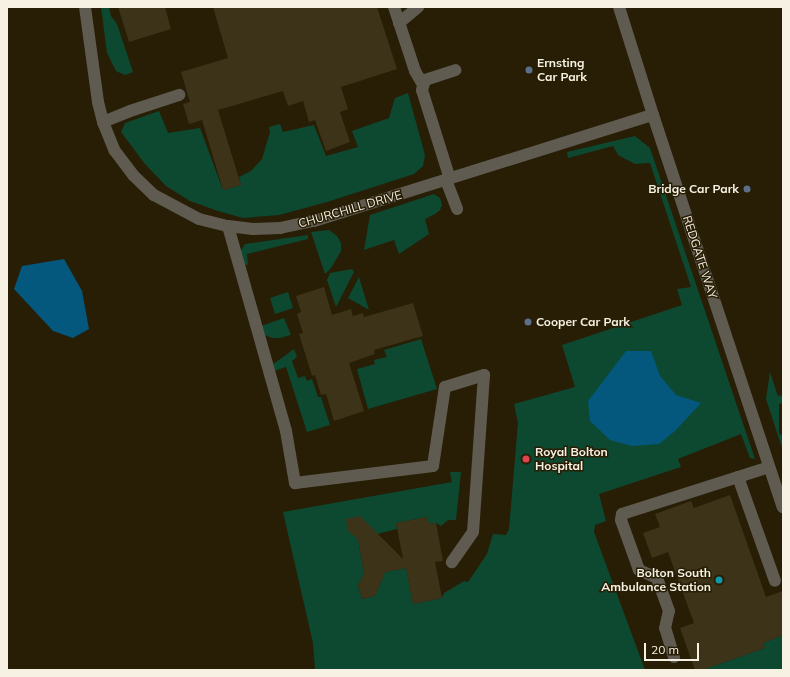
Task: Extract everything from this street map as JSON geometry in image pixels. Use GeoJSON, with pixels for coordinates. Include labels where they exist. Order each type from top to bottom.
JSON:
{"type":"FeatureCollection","features":[{"type":"Feature","properties":{"kind":"street","name":"CHURCHILL DRIVE"},"geometry":{"type":"LineString","coordinates":[[85,7],[103,122],[115,151],[133,175],[154,195],[199,219],[228,226],[253,229],[314,221],[653,115]]}},
{"type":"Feature","properties":{"kind":"street"},"geometry":{"type":"LineString","coordinates":[[394,7],[415,71],[422,85],[422,95],[457,209]]}},
{"type":"Feature","properties":{"kind":"street"},"geometry":{"type":"LineString","coordinates":[[400,23],[418,7]]}},
{"type":"Feature","properties":{"kind":"street","name":"REDGATE WAY"},"geometry":{"type":"LineString","coordinates":[[619,7],[653,115],[783,507]]}},
{"type":"Feature","properties":{"kind":"street"},"geometry":{"type":"LineString","coordinates":[[422,85],[425,80],[431,77],[455,70]]}},
{"type":"Feature","properties":{"kind":"street"},"geometry":{"type":"LineString","coordinates":[[103,122],[130,110],[179,95]]}},
{"type":"Feature","properties":{"kind":"street"},"geometry":{"type":"LineString","coordinates":[[228,226],[286,431],[295,483],[433,466],[445,387],[484,374],[473,532],[452,562]]}},
{"type":"Feature","properties":{"kind":"street"},"geometry":{"type":"LineString","coordinates":[[674,657],[665,628],[669,611],[657,578],[639,570],[621,520],[622,514],[770,467]]}},
{"type":"Feature","properties":{"kind":"street"},"geometry":{"type":"LineString","coordinates":[[738,477],[775,581]]}},
{"type":"Feature","properties":{"kind":"green space"},"geometry":{"type":"Polygon","coordinates":[[[101,7],[109,7],[111,16],[117,24],[133,72],[125,75],[116,71],[107,53],[101,7]]]}},
{"type":"Feature","properties":{"kind":"green space"},"geometry":{"type":"Polygon","coordinates":[[[408,93],[425,155],[423,166],[414,174],[327,202],[279,215],[243,218],[190,201],[166,186],[145,164],[121,132],[125,123],[159,111],[168,133],[200,128],[223,190],[241,185],[239,177],[251,171],[262,159],[270,132],[269,127],[280,124],[283,132],[314,125],[326,156],[358,147],[352,131],[389,118],[395,98],[408,93]]]}},
{"type":"Feature","properties":{"kind":"green space"},"geometry":{"type":"Polygon","coordinates":[[[635,136],[650,148],[755,459],[750,458],[741,434],[678,459],[681,467],[599,494],[606,521],[595,525],[594,532],[645,670],[315,670],[313,643],[283,512],[452,482],[450,472],[461,472],[456,520],[448,520],[441,526],[436,523],[429,524],[427,517],[396,523],[397,529],[358,539],[364,574],[358,585],[362,599],[375,596],[385,572],[406,568],[413,604],[442,598],[444,593],[464,581],[468,582],[487,554],[493,534],[506,535],[509,529],[518,423],[514,404],[575,387],[562,345],[682,305],[677,289],[691,287],[650,163],[635,164],[618,155],[613,146],[568,158],[567,152],[635,136]]]}},
{"type":"Feature","properties":{"kind":"green space"},"geometry":{"type":"Polygon","coordinates":[[[434,194],[440,198],[442,205],[440,210],[425,219],[429,234],[399,254],[394,240],[364,250],[370,215],[434,194]]]}},
{"type":"Feature","properties":{"kind":"green space"},"geometry":{"type":"Polygon","coordinates":[[[329,230],[337,236],[341,243],[341,251],[331,268],[325,274],[311,232],[329,230]]]}},
{"type":"Feature","properties":{"kind":"green space"},"geometry":{"type":"Polygon","coordinates":[[[308,235],[308,239],[247,254],[248,265],[244,264],[241,259],[241,250],[245,244],[308,235]]]}},
{"type":"Feature","properties":{"kind":"green space"},"geometry":{"type":"Polygon","coordinates":[[[352,269],[354,272],[336,307],[327,280],[330,273],[352,269]]]}},
{"type":"Feature","properties":{"kind":"green space"},"geometry":{"type":"Polygon","coordinates":[[[359,277],[369,310],[348,298],[359,277]]]}},
{"type":"Feature","properties":{"kind":"green space"},"geometry":{"type":"Polygon","coordinates":[[[288,292],[293,308],[275,314],[270,298],[288,292]]]}},
{"type":"Feature","properties":{"kind":"green space"},"geometry":{"type":"Polygon","coordinates":[[[284,318],[291,335],[280,338],[272,338],[265,335],[261,326],[284,318]]]}},
{"type":"Feature","properties":{"kind":"green space"},"geometry":{"type":"Polygon","coordinates":[[[421,339],[437,389],[368,409],[357,369],[375,364],[374,360],[387,357],[384,350],[421,339]]]}},
{"type":"Feature","properties":{"kind":"green space"},"geometry":{"type":"Polygon","coordinates":[[[294,349],[297,357],[292,361],[298,378],[305,376],[307,381],[312,379],[318,397],[321,397],[330,425],[307,432],[286,367],[274,371],[272,365],[294,349]]]}},
{"type":"Feature","properties":{"kind":"green space"},"geometry":{"type":"Polygon","coordinates":[[[770,372],[778,396],[783,395],[783,403],[779,404],[779,434],[783,435],[783,451],[766,399],[770,372]]]}},
{"type":"Feature","properties":{"kind":"green space"},"geometry":{"type":"Polygon","coordinates":[[[783,635],[783,670],[702,670],[765,648],[763,643],[783,635]]]}},
{"type":"Feature","properties":{"kind":"water"},"geometry":{"type":"Polygon","coordinates":[[[64,259],[82,291],[89,329],[73,338],[53,331],[14,289],[22,266],[64,259]]]}},
{"type":"Feature","properties":{"kind":"water"},"geometry":{"type":"Polygon","coordinates":[[[626,351],[651,351],[660,376],[676,395],[701,403],[675,431],[659,444],[632,446],[610,440],[590,421],[588,401],[626,351]]]}},
{"type":"Feature","properties":{"kind":"building"},"geometry":{"type":"Polygon","coordinates":[[[118,7],[165,7],[171,29],[129,42],[118,7]]]}},
{"type":"Feature","properties":{"kind":"building"},"geometry":{"type":"Polygon","coordinates":[[[213,7],[377,7],[397,69],[341,87],[348,109],[340,112],[350,142],[326,151],[315,120],[309,122],[303,101],[288,106],[283,91],[218,110],[241,185],[223,190],[202,120],[189,124],[183,104],[190,102],[181,72],[228,58],[213,7]]]}},
{"type":"Feature","properties":{"kind":"building"},"geometry":{"type":"Polygon","coordinates":[[[324,287],[332,315],[351,309],[353,316],[363,313],[364,317],[413,303],[423,336],[374,350],[375,354],[349,363],[364,411],[334,421],[326,394],[321,395],[315,375],[312,376],[299,334],[303,333],[297,314],[301,312],[296,296],[324,287]]]}},
{"type":"Feature","properties":{"kind":"building","name":"Bolton South Ambulance Station"},"geometry":{"type":"Polygon","coordinates":[[[730,495],[766,597],[783,591],[783,635],[763,643],[765,648],[702,670],[695,670],[680,628],[694,623],[668,552],[652,558],[643,533],[660,527],[655,514],[691,501],[694,508],[730,495]]]}},
{"type":"Feature","properties":{"kind":"building"},"geometry":{"type":"Polygon","coordinates":[[[360,516],[403,559],[396,523],[427,517],[429,524],[436,523],[443,561],[435,562],[442,598],[413,604],[406,568],[385,572],[375,596],[362,599],[358,585],[364,574],[358,539],[348,531],[346,519],[360,516]]]}},
{"type":"Feature","properties":{"kind":"place","name":"Ernsting Car Park"},"geometry":{"type":"Point","coordinates":[529,70]}},
{"type":"Feature","properties":{"kind":"place","name":"Bridge Car Park"},"geometry":{"type":"Point","coordinates":[747,189]}},
{"type":"Feature","properties":{"kind":"place","name":"Cooper Car Park"},"geometry":{"type":"Point","coordinates":[528,322]}},
{"type":"Feature","properties":{"kind":"place","name":"Royal Bolton Hospital"},"geometry":{"type":"Point","coordinates":[526,459]}},
{"type":"Feature","properties":{"kind":"place","name":"Bolton South Ambulance Station"},"geometry":{"type":"Point","coordinates":[719,580]}}]}
